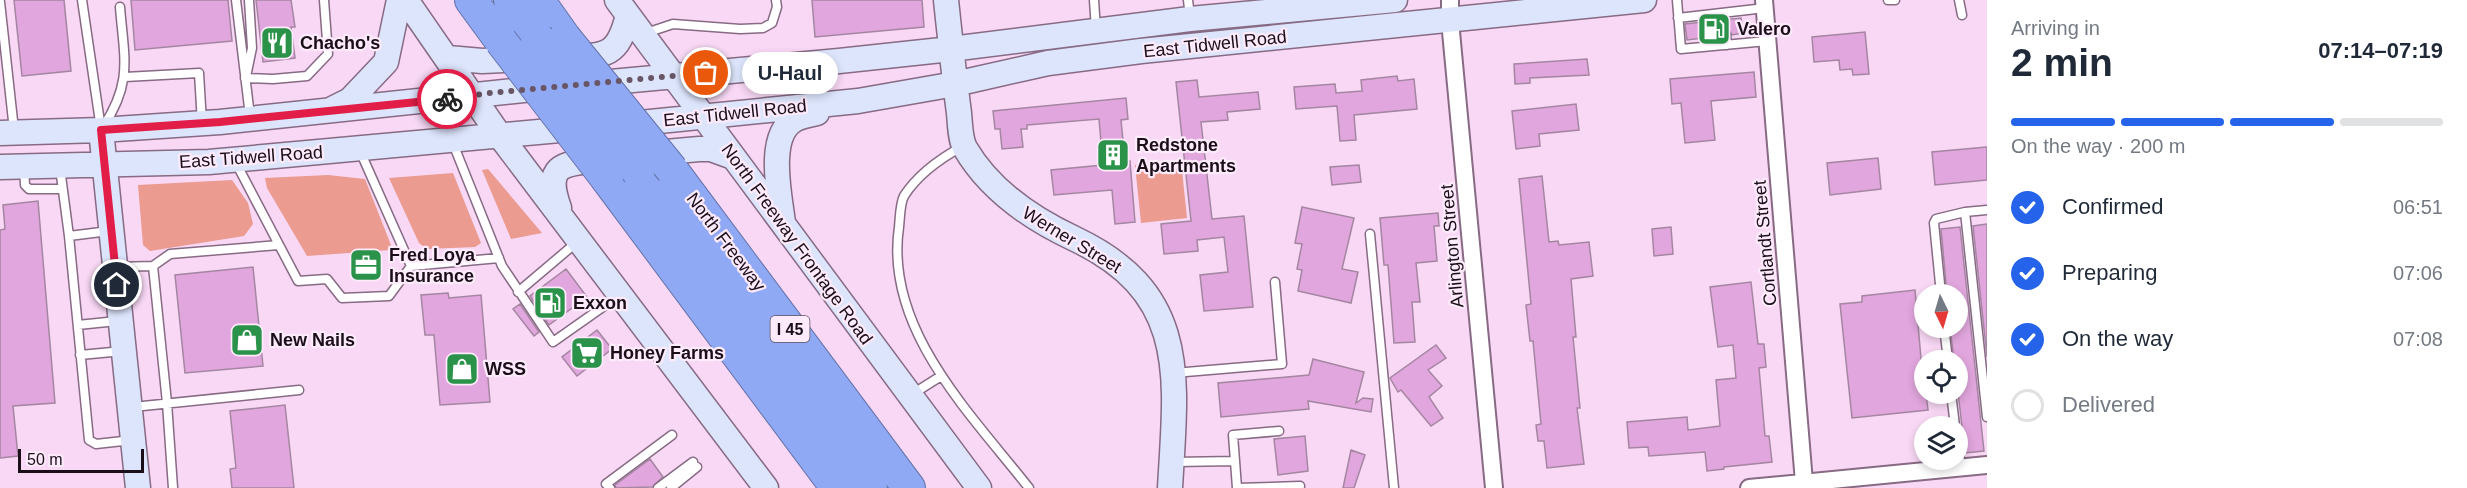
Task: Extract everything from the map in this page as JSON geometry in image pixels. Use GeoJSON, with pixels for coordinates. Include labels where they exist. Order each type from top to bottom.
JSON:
{"type":"FeatureCollection","features":[{"type":"Feature","properties":{"kind":"highway"},"geometry":{"type":"LineString","coordinates":[[471,0],[837,488]]}},
{"type":"Feature","properties":{"kind":"highway","name":"North Freeway"},"geometry":{"type":"LineString","coordinates":[[510,0],[551,37],[672,170],[909,488]]}},
{"type":"Feature","properties":{"kind":"highway","name":"North Freeway"},"geometry":{"type":"LineString","coordinates":[[538,0],[551,37],[638,172],[872,488]]}},
{"type":"Feature","properties":{"kind":"main road"},"geometry":{"type":"LineString","coordinates":[[327,111],[350,100],[386,62],[399,0]]}},
{"type":"Feature","properties":{"kind":"main road"},"geometry":{"type":"LineString","coordinates":[[406,0],[500,136],[766,488]]}},
{"type":"Feature","properties":{"kind":"main road","name":"Werner Street"},"geometry":{"type":"LineString","coordinates":[[946,0],[963,146],[985,177],[1017,206],[1047,226],[1102,254],[1123,269],[1142,288],[1157,310],[1168,341],[1173,373],[1170,488]]}},
{"type":"Feature","properties":{"kind":"main road","name":"East Tidwell Road"},"geometry":{"type":"LineString","coordinates":[[7,132],[101,130],[251,119],[472,94],[951,50],[1139,25],[1189,9],[1247,10],[1281,5],[1395,0]]}},
{"type":"Feature","properties":{"kind":"main road","name":"East Tidwell Road"},"geometry":{"type":"LineString","coordinates":[[0,167],[24,166],[61,177],[106,165],[297,154],[704,117],[858,101],[955,84],[1048,63],[1450,10],[1644,0]]}},
{"type":"Feature","properties":{"kind":"main road"},"geometry":{"type":"LineString","coordinates":[[448,58],[482,61],[594,56],[614,49],[623,37],[627,11]]}},
{"type":"Feature","properties":{"kind":"main road","name":"North Freeway Frontage Road"},"geometry":{"type":"LineString","coordinates":[[627,11],[979,488]]}},
{"type":"Feature","properties":{"kind":"main road"},"geometry":{"type":"LineString","coordinates":[[1139,25],[1141,51]]}},
{"type":"Feature","properties":{"kind":"main road"},"geometry":{"type":"LineString","coordinates":[[783,223],[777,161],[779,143],[784,131],[793,120],[858,101]]}},
{"type":"Feature","properties":{"kind":"main road"},"geometry":{"type":"LineString","coordinates":[[294,115],[297,154]]}},
{"type":"Feature","properties":{"kind":"main road"},"geometry":{"type":"LineString","coordinates":[[101,130],[138,488]]}},
{"type":"Feature","properties":{"kind":"main road"},"geometry":{"type":"LineString","coordinates":[[562,216],[552,189],[553,180],[558,170],[568,164],[699,149],[711,149],[733,157]]}},
{"type":"Feature","properties":{"kind":"street","name":"Cortlandt Street"},"geometry":{"type":"LineString","coordinates":[[1764,4],[1804,482]]}},
{"type":"Feature","properties":{"kind":"street","name":"Arlington Street"},"geometry":{"type":"LineString","coordinates":[[1450,10],[1494,488]]}},
{"type":"Feature","properties":{"kind":"street"},"geometry":{"type":"LineString","coordinates":[[1968,467],[1987,465]]}},
{"type":"Feature","properties":{"kind":"street"},"geometry":{"type":"LineString","coordinates":[[1749,488],[1938,470]]}},
{"type":"Feature","properties":{"kind":"lane"},"geometry":{"type":"LineString","coordinates":[[82,0],[101,130]]}},
{"type":"Feature","properties":{"kind":"lane"},"geometry":{"type":"LineString","coordinates":[[236,0],[251,119]]}},
{"type":"Feature","properties":{"kind":"lane"},"geometry":{"type":"LineString","coordinates":[[245,78],[252,48],[249,0]]}},
{"type":"Feature","properties":{"kind":"lane"},"geometry":{"type":"LineString","coordinates":[[245,78],[273,79],[307,76],[328,54],[324,0]]}},
{"type":"Feature","properties":{"kind":"lane"},"geometry":{"type":"LineString","coordinates":[[627,11],[673,24],[740,29],[763,28],[772,22],[777,8],[776,0]]}},
{"type":"Feature","properties":{"kind":"lane"},"geometry":{"type":"LineString","coordinates":[[1094,0],[1096,30]]}},
{"type":"Feature","properties":{"kind":"lane"},"geometry":{"type":"LineString","coordinates":[[1677,0],[1681,49],[1700,43],[1727,40],[1767,41]]}},
{"type":"Feature","properties":{"kind":"lane"},"geometry":{"type":"LineString","coordinates":[[1888,0],[1895,0]]}},
{"type":"Feature","properties":{"kind":"lane"},"geometry":{"type":"LineString","coordinates":[[1959,0],[1962,15]]}},
{"type":"Feature","properties":{"kind":"lane"},"geometry":{"type":"LineString","coordinates":[[0,2],[7,132]]}},
{"type":"Feature","properties":{"kind":"lane"},"geometry":{"type":"LineString","coordinates":[[1678,18],[1698,19],[1724,16],[1764,4]]}},
{"type":"Feature","properties":{"kind":"lane"},"geometry":{"type":"LineString","coordinates":[[101,130],[117,107],[126,77],[120,7]]}},
{"type":"Feature","properties":{"kind":"lane"},"geometry":{"type":"LineString","coordinates":[[126,77],[199,73],[202,123]]}},
{"type":"Feature","properties":{"kind":"lane"},"geometry":{"type":"LineString","coordinates":[[452,140],[499,258],[518,292],[553,342],[621,294]]}},
{"type":"Feature","properties":{"kind":"lane"},"geometry":{"type":"LineString","coordinates":[[963,146],[936,161],[903,197],[896,248],[910,318],[926,351],[941,376],[1029,488]]}},
{"type":"Feature","properties":{"kind":"lane"},"geometry":{"type":"LineString","coordinates":[[358,148],[411,266]]}},
{"type":"Feature","properties":{"kind":"lane"},"geometry":{"type":"LineString","coordinates":[[234,159],[298,281],[327,279],[342,298],[389,296],[411,266],[499,258]]}},
{"type":"Feature","properties":{"kind":"lane"},"geometry":{"type":"LineString","coordinates":[[61,177],[89,440],[96,444],[133,440]]}},
{"type":"Feature","properties":{"kind":"lane"},"geometry":{"type":"LineString","coordinates":[[1940,284],[1934,223],[1936,219],[1965,212],[1987,210]]}},
{"type":"Feature","properties":{"kind":"lane"},"geometry":{"type":"LineString","coordinates":[[1965,212],[1987,417]]}},
{"type":"Feature","properties":{"kind":"lane"},"geometry":{"type":"LineString","coordinates":[[69,236],[112,231]]}},
{"type":"Feature","properties":{"kind":"lane"},"geometry":{"type":"LineString","coordinates":[[1370,234],[1394,488]]}},
{"type":"Feature","properties":{"kind":"lane"},"geometry":{"type":"LineString","coordinates":[[518,292],[580,240]]}},
{"type":"Feature","properties":{"kind":"lane"},"geometry":{"type":"LineString","coordinates":[[116,267],[153,266],[170,254],[279,245]]}},
{"type":"Feature","properties":{"kind":"lane"},"geometry":{"type":"LineString","coordinates":[[153,266],[173,488]]}},
{"type":"Feature","properties":{"kind":"lane"},"geometry":{"type":"LineString","coordinates":[[1173,373],[1282,364],[1275,282]]}},
{"type":"Feature","properties":{"kind":"lane"},"geometry":{"type":"LineString","coordinates":[[78,325],[121,320]]}},
{"type":"Feature","properties":{"kind":"lane"},"geometry":{"type":"LineString","coordinates":[[80,355],[124,351]]}},
{"type":"Feature","properties":{"kind":"lane"},"geometry":{"type":"LineString","coordinates":[[909,396],[941,376]]}},
{"type":"Feature","properties":{"kind":"lane"},"geometry":{"type":"LineString","coordinates":[[129,407],[299,390]]}},
{"type":"Feature","properties":{"kind":"lane"},"geometry":{"type":"LineString","coordinates":[[1279,431],[1233,435],[1237,488],[1300,486]]}},
{"type":"Feature","properties":{"kind":"lane"},"geometry":{"type":"LineString","coordinates":[[610,488],[606,484],[672,435]]}},
{"type":"Feature","properties":{"kind":"lane"},"geometry":{"type":"LineString","coordinates":[[1171,462],[1235,461]]}},
{"type":"Feature","properties":{"kind":"lane"},"geometry":{"type":"LineString","coordinates":[[658,488],[695,465],[671,488]]}},
{"type":"Feature","properties":{"kind":"shaded area"},"geometry":{"type":"Polygon","coordinates":[[[1181,161],[1187,218],[1141,223],[1135,165],[1181,161]]]}},
{"type":"Feature","properties":{"kind":"shaded area"},"geometry":{"type":"Polygon","coordinates":[[[488,169],[542,233],[511,239],[482,170],[488,169]]]}},
{"type":"Feature","properties":{"kind":"shaded area"},"geometry":{"type":"Polygon","coordinates":[[[453,173],[481,243],[475,247],[427,249],[419,243],[389,178],[453,173]]]}},
{"type":"Feature","properties":{"kind":"shaded area"},"geometry":{"type":"Polygon","coordinates":[[[328,175],[365,179],[391,245],[390,250],[307,256],[267,188],[265,178],[328,175]]]}},
{"type":"Feature","properties":{"kind":"shaded area"},"geometry":{"type":"Polygon","coordinates":[[[232,180],[248,203],[253,224],[244,236],[150,251],[143,245],[138,185],[232,180]]]}},
{"type":"Feature","properties":{"kind":"building"},"geometry":{"type":"Polygon","coordinates":[[[14,0],[64,0],[71,71],[22,76],[14,0]]]}},
{"type":"Feature","properties":{"kind":"building"},"geometry":{"type":"Polygon","coordinates":[[[131,0],[228,0],[232,41],[135,50],[131,0]]]}},
{"type":"Feature","properties":{"kind":"building","name":"Chacho's"},"geometry":{"type":"Polygon","coordinates":[[[256,0],[291,0],[295,27],[291,27],[295,58],[263,62],[256,0]]]}},
{"type":"Feature","properties":{"kind":"building"},"geometry":{"type":"Polygon","coordinates":[[[812,0],[922,0],[924,27],[815,37],[812,0]]]}},
{"type":"Feature","properties":{"kind":"building","name":"Valero"},"geometry":{"type":"Polygon","coordinates":[[[1741,18],[1743,33],[1732,35],[1729,30],[1725,29],[1720,32],[1720,36],[1687,40],[1685,24],[1741,18]]]}},
{"type":"Feature","properties":{"kind":"building"},"geometry":{"type":"Polygon","coordinates":[[[1865,32],[1869,74],[1853,75],[1852,69],[1840,70],[1839,60],[1814,62],[1812,37],[1865,32]]]}},
{"type":"Feature","properties":{"kind":"building"},"geometry":{"type":"Polygon","coordinates":[[[1587,59],[1589,75],[1530,78],[1530,83],[1515,84],[1514,64],[1587,59]]]}},
{"type":"Feature","properties":{"kind":"building"},"geometry":{"type":"Polygon","coordinates":[[[1754,72],[1756,97],[1711,101],[1715,140],[1685,143],[1681,103],[1672,104],[1670,79],[1754,72]]]}},
{"type":"Feature","properties":{"kind":"building"},"geometry":{"type":"Polygon","coordinates":[[[1397,76],[1398,81],[1414,79],[1417,109],[1354,115],[1356,140],[1340,141],[1337,106],[1296,109],[1294,87],[1335,84],[1336,93],[1362,91],[1361,80],[1397,76]]]}},
{"type":"Feature","properties":{"kind":"building"},"geometry":{"type":"Polygon","coordinates":[[[1197,80],[1199,97],[1258,92],[1260,109],[1227,112],[1228,120],[1201,122],[1212,219],[1244,216],[1253,307],[1204,311],[1200,275],[1228,272],[1224,237],[1197,240],[1198,251],[1164,254],[1161,224],[1191,221],[1176,82],[1197,80]]]}},
{"type":"Feature","properties":{"kind":"building","name":"Redstone Apartments"},"geometry":{"type":"Polygon","coordinates":[[[1126,98],[1128,119],[1121,120],[1125,161],[1130,161],[1135,222],[1115,224],[1112,190],[1054,195],[1051,170],[1103,165],[1099,119],[1027,125],[1027,129],[1021,129],[1023,147],[1002,149],[1000,129],[995,129],[993,111],[1126,98]]]}},
{"type":"Feature","properties":{"kind":"building"},"geometry":{"type":"Polygon","coordinates":[[[1576,104],[1579,130],[1539,134],[1540,146],[1516,149],[1512,111],[1576,104]]]}},
{"type":"Feature","properties":{"kind":"building"},"geometry":{"type":"Polygon","coordinates":[[[1987,147],[1987,180],[1935,185],[1932,152],[1987,147]]]}},
{"type":"Feature","properties":{"kind":"building"},"geometry":{"type":"Polygon","coordinates":[[[1878,158],[1881,189],[1830,195],[1827,163],[1878,158]]]}},
{"type":"Feature","properties":{"kind":"building"},"geometry":{"type":"Polygon","coordinates":[[[1359,165],[1361,182],[1332,185],[1330,167],[1359,165]]]}},
{"type":"Feature","properties":{"kind":"building"},"geometry":{"type":"Polygon","coordinates":[[[1542,176],[1549,242],[1558,241],[1559,245],[1589,242],[1593,276],[1571,279],[1576,337],[1573,337],[1580,408],[1577,408],[1584,464],[1547,468],[1544,441],[1538,441],[1536,425],[1541,424],[1533,341],[1530,341],[1526,305],[1531,304],[1519,179],[1542,176]]]}},
{"type":"Feature","properties":{"kind":"building"},"geometry":{"type":"Polygon","coordinates":[[[38,201],[55,403],[13,406],[18,456],[0,458],[0,230],[5,229],[3,205],[38,201]]]}},
{"type":"Feature","properties":{"kind":"building"},"geometry":{"type":"Polygon","coordinates":[[[1302,207],[1354,218],[1342,269],[1358,272],[1351,303],[1298,291],[1302,270],[1297,269],[1302,244],[1295,243],[1302,207]]]}},
{"type":"Feature","properties":{"kind":"building"},"geometry":{"type":"Polygon","coordinates":[[[1438,213],[1439,226],[1434,226],[1437,261],[1416,263],[1420,302],[1412,302],[1415,342],[1394,343],[1388,265],[1384,265],[1380,218],[1438,213]]]}},
{"type":"Feature","properties":{"kind":"building"},"geometry":{"type":"Polygon","coordinates":[[[1987,224],[1987,357],[1973,226],[1987,224]]]}},
{"type":"Feature","properties":{"kind":"building"},"geometry":{"type":"Polygon","coordinates":[[[1671,227],[1673,254],[1654,256],[1652,229],[1671,227]]]}},
{"type":"Feature","properties":{"kind":"building"},"geometry":{"type":"Polygon","coordinates":[[[1960,227],[1966,284],[1946,284],[1941,229],[1960,227]]]}},
{"type":"Feature","properties":{"kind":"building","name":"Fred Loya Insurance"},"geometry":{"type":"Polygon","coordinates":[[[376,252],[377,275],[356,277],[354,254],[376,252]]]}},
{"type":"Feature","properties":{"kind":"building"},"geometry":{"type":"Polygon","coordinates":[[[253,267],[263,366],[185,373],[175,275],[253,267]]]}},
{"type":"Feature","properties":{"kind":"building"},"geometry":{"type":"Polygon","coordinates":[[[566,269],[587,297],[549,325],[530,296],[566,269]]]}},
{"type":"Feature","properties":{"kind":"building"},"geometry":{"type":"Polygon","coordinates":[[[1751,282],[1758,344],[1764,344],[1766,367],[1759,368],[1765,436],[1769,436],[1772,462],[1707,471],[1705,452],[1649,456],[1648,447],[1629,448],[1627,422],[1687,417],[1688,430],[1720,426],[1716,380],[1736,378],[1733,345],[1718,347],[1710,287],[1751,282]]]}},
{"type":"Feature","properties":{"kind":"building"},"geometry":{"type":"Polygon","coordinates":[[[1914,290],[1914,338],[1919,338],[1920,350],[1914,350],[1914,404],[1927,404],[1928,410],[1852,418],[1840,304],[1862,302],[1862,296],[1914,290]]]}},
{"type":"Feature","properties":{"kind":"building","name":"WSS"},"geometry":{"type":"Polygon","coordinates":[[[448,293],[449,298],[481,295],[490,402],[440,405],[434,335],[425,335],[421,295],[448,293]]]}},
{"type":"Feature","properties":{"kind":"building"},"geometry":{"type":"Polygon","coordinates":[[[1968,302],[1984,451],[1968,453],[1968,416],[1961,416],[1959,404],[1968,404],[1968,350],[1953,350],[1951,338],[1968,338],[1968,302]]]}},
{"type":"Feature","properties":{"kind":"building"},"geometry":{"type":"Polygon","coordinates":[[[520,304],[539,332],[534,336],[513,309],[520,304]]]}},
{"type":"Feature","properties":{"kind":"building","name":"Honey Farms"},"geometry":{"type":"Polygon","coordinates":[[[597,330],[612,349],[577,376],[562,357],[597,330]]]}},
{"type":"Feature","properties":{"kind":"building"},"geometry":{"type":"Polygon","coordinates":[[[1436,345],[1446,358],[1428,370],[1442,386],[1429,397],[1443,418],[1431,426],[1401,390],[1398,392],[1390,378],[1436,345]]]}},
{"type":"Feature","properties":{"kind":"building"},"geometry":{"type":"Polygon","coordinates":[[[1313,359],[1364,372],[1356,403],[1363,398],[1373,399],[1371,412],[1308,401],[1309,409],[1221,417],[1218,383],[1309,375],[1313,359]]]}},
{"type":"Feature","properties":{"kind":"building"},"geometry":{"type":"Polygon","coordinates":[[[285,405],[294,488],[232,488],[230,469],[236,468],[230,411],[285,405]]]}},
{"type":"Feature","properties":{"kind":"building"},"geometry":{"type":"Polygon","coordinates":[[[1305,436],[1308,471],[1278,475],[1274,439],[1305,436]]]}},
{"type":"Feature","properties":{"kind":"building"},"geometry":{"type":"Polygon","coordinates":[[[1351,450],[1365,455],[1354,488],[1343,488],[1351,450]]]}},
{"type":"Feature","properties":{"kind":"building"},"geometry":{"type":"Polygon","coordinates":[[[650,459],[663,477],[652,487],[616,488],[615,485],[650,459]]]}},
{"type":"Feature","properties":{"kind":"way so far"},"geometry":{"type":"LineString","coordinates":[[447,99],[472,94],[706,73]]}},
{"type":"Feature","properties":{"kind":"place","name":"Valero"},"geometry":{"type":"Point","coordinates":[1714,29]}},
{"type":"Feature","properties":{"kind":"place","name":"Chacho's"},"geometry":{"type":"Point","coordinates":[277,43]}},
{"type":"Feature","properties":{"kind":"place","name":"U-Haul"},"geometry":{"type":"Point","coordinates":[706,73]}},
{"type":"Feature","properties":{"kind":"place","name":"Redstone Apartments"},"geometry":{"type":"Point","coordinates":[1113,155]}},
{"type":"Feature","properties":{"kind":"place","name":"Fred Loya Insurance"},"geometry":{"type":"Point","coordinates":[366,265]}},
{"type":"Feature","properties":{"kind":"place","name":"Exxon"},"geometry":{"type":"Point","coordinates":[550,303]}},
{"type":"Feature","properties":{"kind":"place","name":"New Nails"},"geometry":{"type":"Point","coordinates":[247,340]}},
{"type":"Feature","properties":{"kind":"place","name":"Honey Farms"},"geometry":{"type":"Point","coordinates":[587,353]}},
{"type":"Feature","properties":{"kind":"place","name":"WSS"},"geometry":{"type":"Point","coordinates":[462,369]}},
{"type":"Feature","properties":{"kind":"route"},"geometry":{"type":"LineString","coordinates":[[117,285],[101,130],[220,122],[447,99]]}}]}
